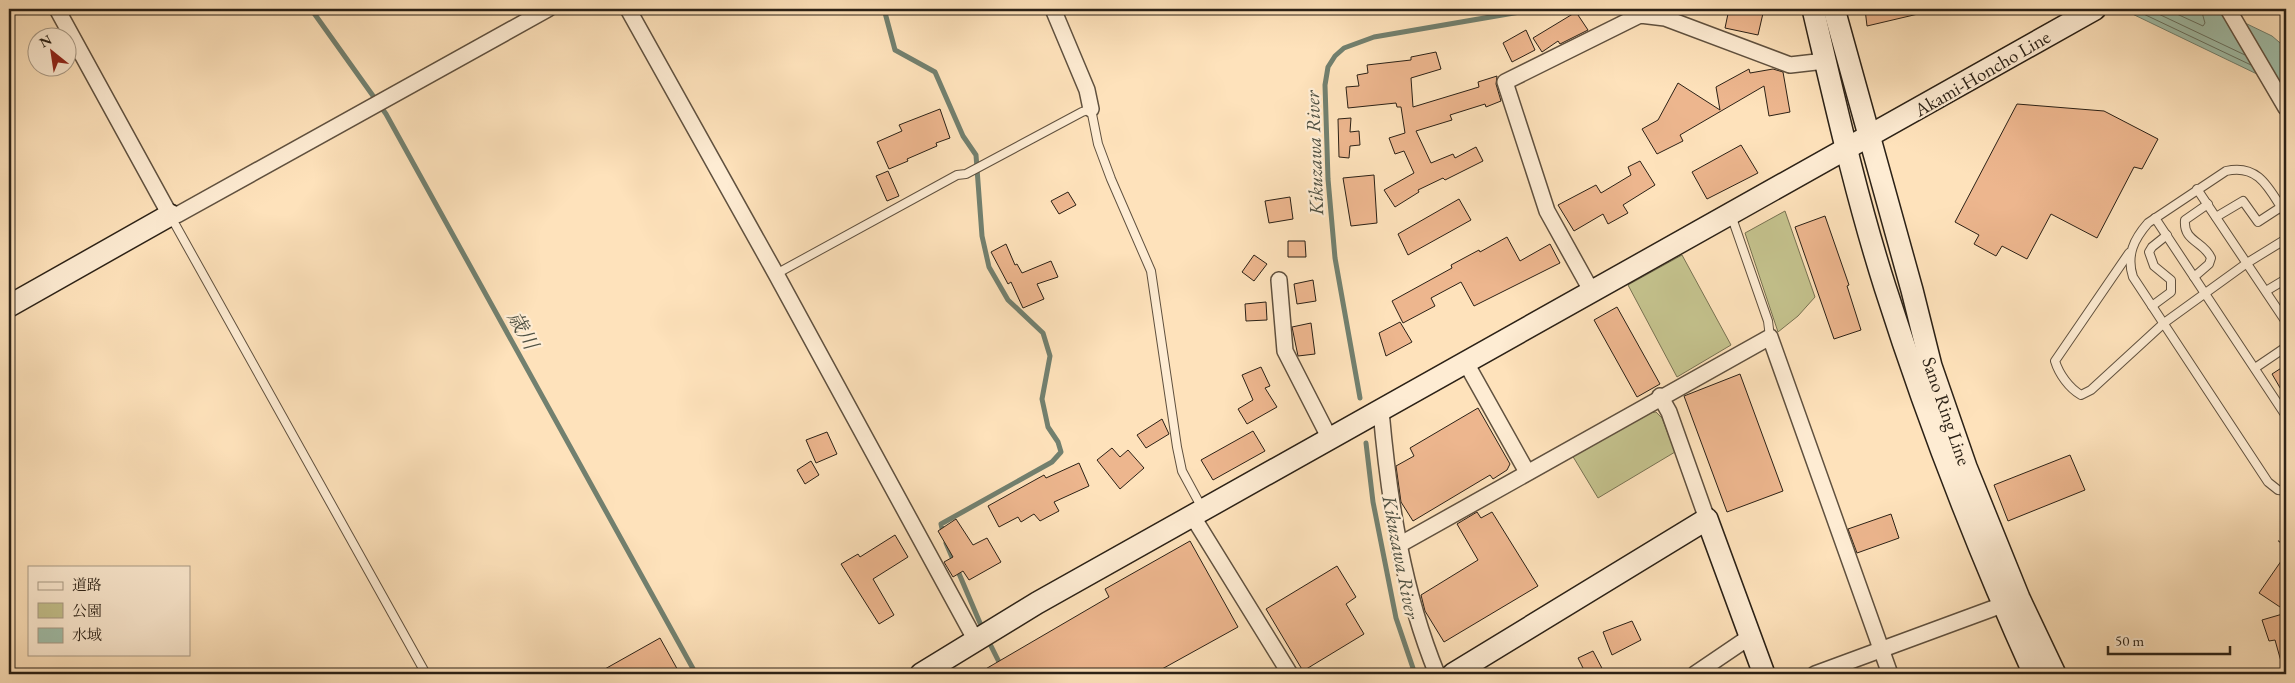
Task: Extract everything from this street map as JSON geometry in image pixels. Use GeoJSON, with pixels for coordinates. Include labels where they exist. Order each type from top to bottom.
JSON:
{"type":"FeatureCollection","features":[{"type":"Feature","properties":{"kind":"street"},"geometry":{"type":"LineString","coordinates":[[57,9],[170,215]]}},
{"type":"Feature","properties":{"kind":"street"},"geometry":{"type":"LineString","coordinates":[[9,306],[170,215],[186,210],[548,9]]}},
{"type":"Feature","properties":{"kind":"street"},"geometry":{"type":"LineString","coordinates":[[628,9],[776,274],[976,641]]}},
{"type":"Feature","properties":{"kind":"street"},"geometry":{"type":"LineString","coordinates":[[1053,9],[1087,90],[1091,109]]}},
{"type":"Feature","properties":{"kind":"street"},"geometry":{"type":"LineString","coordinates":[[1813,9],[1847,148]]}},
{"type":"Feature","properties":{"kind":"street"},"geometry":{"type":"LineString","coordinates":[[1834,9],[1869,137]]}},
{"type":"Feature","properties":{"kind":"street","name":"Akami-Honcho Line"},"geometry":{"type":"LineString","coordinates":[[921,674],[1038,603],[2095,9]]}},
{"type":"Feature","properties":{"kind":"street"},"geometry":{"type":"LineString","coordinates":[[2228,9],[2283,103]]}},
{"type":"Feature","properties":{"kind":"street"},"geometry":{"type":"LineString","coordinates":[[1592,292],[1547,211],[1504,82],[1640,15],[1665,18],[1790,65],[1825,61]]}},
{"type":"Feature","properties":{"kind":"street","name":"Sano Ring Line"},"geometry":{"type":"LineString","coordinates":[[1869,137],[1912,290],[1931,366],[2034,674]]}},
{"type":"Feature","properties":{"kind":"street","name":"Sano Ring Line"},"geometry":{"type":"LineString","coordinates":[[1847,148],[1884,284],[1948,473],[2011,601],[2055,674]]}},
{"type":"Feature","properties":{"kind":"street"},"geometry":{"type":"LineString","coordinates":[[1279,280],[1285,351],[1330,440]]}},
{"type":"Feature","properties":{"kind":"street"},"geometry":{"type":"LineString","coordinates":[[1399,545],[1660,396],[1770,336],[1890,674]]}},
{"type":"Feature","properties":{"kind":"street"},"geometry":{"type":"LineString","coordinates":[[1466,362],[1527,472]]}},
{"type":"Feature","properties":{"kind":"street"},"geometry":{"type":"LineString","coordinates":[[1660,396],[1669,412],[1764,674]]}},
{"type":"Feature","properties":{"kind":"street"},"geometry":{"type":"LineString","coordinates":[[1381,411],[1399,545],[1410,599],[1437,674]]}},
{"type":"Feature","properties":{"kind":"street"},"geometry":{"type":"LineString","coordinates":[[1198,514],[1290,674]]}},
{"type":"Feature","properties":{"kind":"street"},"geometry":{"type":"LineString","coordinates":[[1453,674],[1707,519]]}},
{"type":"Feature","properties":{"kind":"street"},"geometry":{"type":"LineString","coordinates":[[1815,674],[2011,601]]}},
{"type":"Feature","properties":{"kind":"street"},"geometry":{"type":"LineString","coordinates":[[1695,674],[1751,636]]}},
{"type":"Feature","properties":{"kind":"lane"},"geometry":{"type":"LineString","coordinates":[[776,274],[957,175],[966,174],[1091,109],[1098,144],[1151,271],[1177,447],[1182,471],[1198,514]]}},
{"type":"Feature","properties":{"kind":"lane"},"geometry":{"type":"LineString","coordinates":[[2286,215],[2260,177],[2249,170],[2237,169],[2226,171],[2197,189],[2156,218],[2139,233],[2132,249],[2056,361],[2058,371],[2076,392],[2081,395],[2091,390],[2164,323],[2247,263],[2286,239]]}},
{"type":"Feature","properties":{"kind":"lane"},"geometry":{"type":"LineString","coordinates":[[2197,189],[2286,322]]}},
{"type":"Feature","properties":{"kind":"lane"},"geometry":{"type":"LineString","coordinates":[[2216,217],[2243,201],[2258,222],[2281,207]]}},
{"type":"Feature","properties":{"kind":"lane"},"geometry":{"type":"LineString","coordinates":[[2194,277],[2209,264],[2211,258],[2204,246],[2190,239],[2187,234],[2185,220],[2208,204]]}},
{"type":"Feature","properties":{"kind":"lane"},"geometry":{"type":"LineString","coordinates":[[1731,214],[1768,321],[1770,336]]}},
{"type":"Feature","properties":{"kind":"lane"},"geometry":{"type":"LineString","coordinates":[[170,215],[426,674]]}},
{"type":"Feature","properties":{"kind":"lane"},"geometry":{"type":"LineString","coordinates":[[2156,218],[2286,416]]}},
{"type":"Feature","properties":{"kind":"lane"},"geometry":{"type":"LineString","coordinates":[[2152,306],[2171,292],[2171,280],[2154,266],[2149,252],[2152,247],[2167,235]]}},
{"type":"Feature","properties":{"kind":"lane"},"geometry":{"type":"LineString","coordinates":[[2132,249],[2129,264],[2133,277],[2268,482],[2278,490],[2286,490]]}},
{"type":"Feature","properties":{"kind":"lane"},"geometry":{"type":"LineString","coordinates":[[2266,291],[2286,278]]}},
{"type":"Feature","properties":{"kind":"lane"},"geometry":{"type":"LineString","coordinates":[[2255,368],[2286,347]]}},
{"type":"Feature","properties":{"kind":"path"},"geometry":{"type":"LineString","coordinates":[[2279,542],[2286,533]]}},
{"type":"Feature","properties":{"kind":"green space"},"geometry":{"type":"Polygon","coordinates":[[[1785,211],[1815,297],[1798,316],[1778,332],[1745,233],[1785,211]]]}},
{"type":"Feature","properties":{"kind":"green space"},"geometry":{"type":"Polygon","coordinates":[[[1682,255],[1731,345],[1677,377],[1628,285],[1682,255]]]}},
{"type":"Feature","properties":{"kind":"green space"},"geometry":{"type":"Polygon","coordinates":[[[1656,412],[1662,418],[1675,452],[1598,498],[1572,455],[1648,413],[1656,412]]]}},
{"type":"Feature","properties":{"kind":"water"},"geometry":{"type":"Polygon","coordinates":[[[2122,9],[2216,9],[2272,36],[2286,48],[2286,88],[2122,9]]]}},
{"type":"Feature","properties":{"kind":"building"},"geometry":{"type":"Polygon","coordinates":[[[1729,9],[1764,9],[1758,35],[1725,28],[1729,9]]]}},
{"type":"Feature","properties":{"kind":"building"},"geometry":{"type":"Polygon","coordinates":[[[1865,9],[1917,9],[1918,14],[1867,26],[1865,9]]]}},
{"type":"Feature","properties":{"kind":"building"},"geometry":{"type":"Polygon","coordinates":[[[1576,12],[1588,30],[1560,44],[1558,41],[1542,52],[1533,38],[1576,12]]]}},
{"type":"Feature","properties":{"kind":"building"},"geometry":{"type":"Polygon","coordinates":[[[1526,30],[1535,50],[1512,62],[1503,43],[1526,30]]]}},
{"type":"Feature","properties":{"kind":"building"},"geometry":{"type":"Polygon","coordinates":[[[1436,52],[1441,69],[1411,78],[1413,107],[1479,87],[1478,82],[1497,76],[1496,84],[1501,101],[1486,107],[1485,104],[1450,115],[1452,120],[1416,131],[1431,163],[1453,154],[1455,158],[1476,147],[1483,161],[1445,180],[1443,178],[1418,190],[1419,192],[1395,207],[1384,190],[1414,173],[1404,151],[1395,154],[1389,138],[1405,133],[1401,107],[1397,107],[1396,103],[1348,108],[1346,87],[1359,86],[1357,75],[1368,73],[1367,65],[1411,60],[1411,57],[1436,52]]]}},
{"type":"Feature","properties":{"kind":"building"},"geometry":{"type":"Polygon","coordinates":[[[1749,69],[1750,73],[1773,69],[1783,72],[1790,112],[1769,116],[1764,86],[1680,135],[1683,141],[1657,154],[1642,129],[1658,120],[1678,83],[1720,110],[1716,87],[1749,69]]]}},
{"type":"Feature","properties":{"kind":"building"},"geometry":{"type":"Polygon","coordinates":[[[2017,104],[2104,111],[2158,139],[2142,169],[2134,167],[2097,238],[2051,214],[2027,259],[2002,246],[1996,256],[1974,244],[1979,235],[1955,222],[2017,104]]]}},
{"type":"Feature","properties":{"kind":"building"},"geometry":{"type":"Polygon","coordinates":[[[940,109],[950,138],[936,143],[937,146],[889,169],[877,142],[902,131],[899,125],[940,109]]]}},
{"type":"Feature","properties":{"kind":"building"},"geometry":{"type":"Polygon","coordinates":[[[1351,118],[1350,132],[1359,131],[1360,145],[1350,146],[1349,158],[1339,157],[1338,119],[1351,118]]]}},
{"type":"Feature","properties":{"kind":"building"},"geometry":{"type":"Polygon","coordinates":[[[1741,145],[1758,173],[1707,199],[1692,172],[1741,145]]]}},
{"type":"Feature","properties":{"kind":"building"},"geometry":{"type":"Polygon","coordinates":[[[1640,161],[1655,185],[1623,205],[1628,213],[1608,224],[1603,214],[1574,231],[1558,205],[1596,185],[1601,193],[1631,175],[1628,167],[1640,161]]]}},
{"type":"Feature","properties":{"kind":"building"},"geometry":{"type":"Polygon","coordinates":[[[888,171],[899,196],[887,201],[876,176],[888,171]]]}},
{"type":"Feature","properties":{"kind":"building"},"geometry":{"type":"Polygon","coordinates":[[[1374,175],[1377,223],[1351,226],[1343,178],[1374,175]]]}},
{"type":"Feature","properties":{"kind":"building"},"geometry":{"type":"Polygon","coordinates":[[[1068,192],[1076,205],[1059,214],[1051,201],[1068,192]]]}},
{"type":"Feature","properties":{"kind":"building"},"geometry":{"type":"Polygon","coordinates":[[[1290,197],[1293,219],[1269,223],[1265,201],[1290,197]]]}},
{"type":"Feature","properties":{"kind":"building"},"geometry":{"type":"Polygon","coordinates":[[[1459,199],[1471,220],[1408,255],[1398,234],[1459,199]]]}},
{"type":"Feature","properties":{"kind":"building"},"geometry":{"type":"Polygon","coordinates":[[[1825,216],[1849,285],[1847,286],[1861,330],[1834,339],[1795,227],[1825,216]]]}},
{"type":"Feature","properties":{"kind":"building"},"geometry":{"type":"Polygon","coordinates":[[[1507,237],[1520,261],[1550,244],[1560,263],[1474,306],[1461,282],[1431,298],[1435,306],[1403,323],[1392,301],[1452,268],[1451,265],[1507,237]]]}},
{"type":"Feature","properties":{"kind":"building"},"geometry":{"type":"Polygon","coordinates":[[[1288,241],[1305,241],[1306,257],[1288,257],[1288,241]]]}},
{"type":"Feature","properties":{"kind":"building"},"geometry":{"type":"Polygon","coordinates":[[[1006,244],[1015,265],[1017,264],[1022,273],[1051,261],[1058,277],[1037,284],[1044,299],[1023,308],[1011,282],[1008,284],[991,252],[1006,244]]]}},
{"type":"Feature","properties":{"kind":"building"},"geometry":{"type":"Polygon","coordinates":[[[1254,255],[1267,264],[1254,281],[1242,272],[1254,255]]]}},
{"type":"Feature","properties":{"kind":"building"},"geometry":{"type":"Polygon","coordinates":[[[1313,280],[1316,301],[1297,304],[1294,284],[1313,280]]]}},
{"type":"Feature","properties":{"kind":"building"},"geometry":{"type":"Polygon","coordinates":[[[1266,302],[1267,320],[1246,321],[1245,304],[1266,302]]]}},
{"type":"Feature","properties":{"kind":"building"},"geometry":{"type":"Polygon","coordinates":[[[1617,307],[1660,384],[1637,397],[1594,320],[1617,307]]]}},
{"type":"Feature","properties":{"kind":"building"},"geometry":{"type":"Polygon","coordinates":[[[1400,322],[1412,342],[1386,356],[1379,333],[1400,322]]]}},
{"type":"Feature","properties":{"kind":"building"},"geometry":{"type":"Polygon","coordinates":[[[1311,323],[1315,354],[1298,356],[1292,327],[1311,323]]]}},
{"type":"Feature","properties":{"kind":"building"},"geometry":{"type":"Polygon","coordinates":[[[2286,365],[2286,398],[2272,374],[2286,365]]]}},
{"type":"Feature","properties":{"kind":"building"},"geometry":{"type":"Polygon","coordinates":[[[1261,367],[1270,386],[1265,388],[1277,407],[1247,424],[1238,409],[1253,400],[1242,375],[1261,367]]]}},
{"type":"Feature","properties":{"kind":"building"},"geometry":{"type":"Polygon","coordinates":[[[1740,374],[1783,491],[1727,512],[1684,396],[1740,374]]]}},
{"type":"Feature","properties":{"kind":"building"},"geometry":{"type":"Polygon","coordinates":[[[1478,408],[1510,464],[1507,470],[1493,479],[1490,475],[1413,521],[1401,502],[1396,466],[1414,456],[1410,448],[1478,408]]]}},
{"type":"Feature","properties":{"kind":"building"},"geometry":{"type":"Polygon","coordinates":[[[1162,419],[1169,434],[1146,448],[1137,435],[1162,419]]]}},
{"type":"Feature","properties":{"kind":"building"},"geometry":{"type":"Polygon","coordinates":[[[1253,431],[1265,451],[1213,480],[1201,460],[1253,431]]]}},
{"type":"Feature","properties":{"kind":"building"},"geometry":{"type":"Polygon","coordinates":[[[827,432],[837,454],[816,463],[806,440],[827,432]]]}},
{"type":"Feature","properties":{"kind":"building"},"geometry":{"type":"Polygon","coordinates":[[[1112,448],[1120,457],[1128,450],[1144,468],[1120,489],[1097,460],[1112,448]]]}},
{"type":"Feature","properties":{"kind":"building"},"geometry":{"type":"Polygon","coordinates":[[[2070,455],[2085,490],[2008,521],[1994,485],[2070,455]]]}},
{"type":"Feature","properties":{"kind":"building"},"geometry":{"type":"Polygon","coordinates":[[[811,461],[819,475],[805,484],[797,470],[811,461]]]}},
{"type":"Feature","properties":{"kind":"building"},"geometry":{"type":"Polygon","coordinates":[[[1079,463],[1089,486],[1054,502],[1059,511],[1040,521],[1034,514],[1021,522],[1018,517],[999,527],[988,506],[1044,475],[1046,478],[1079,463]]]}},
{"type":"Feature","properties":{"kind":"building"},"geometry":{"type":"Polygon","coordinates":[[[1477,512],[1481,518],[1492,512],[1538,586],[1444,642],[1425,611],[1421,595],[1478,560],[1457,524],[1477,512]]]}},
{"type":"Feature","properties":{"kind":"building"},"geometry":{"type":"Polygon","coordinates":[[[1891,514],[1899,538],[1857,553],[1848,529],[1891,514]]]}},
{"type":"Feature","properties":{"kind":"building"},"geometry":{"type":"Polygon","coordinates":[[[956,519],[973,545],[987,538],[1001,562],[969,580],[963,571],[953,577],[944,562],[953,557],[938,531],[956,519]]]}},
{"type":"Feature","properties":{"kind":"building"},"geometry":{"type":"Polygon","coordinates":[[[895,535],[908,557],[873,579],[894,615],[879,624],[841,564],[858,554],[860,557],[895,535]]]}},
{"type":"Feature","properties":{"kind":"building"},"geometry":{"type":"Polygon","coordinates":[[[1190,541],[1238,627],[1153,674],[977,674],[1109,597],[1105,589],[1190,541]]]}},
{"type":"Feature","properties":{"kind":"building"},"geometry":{"type":"Polygon","coordinates":[[[2286,554],[2286,611],[2259,593],[2286,554]]]}},
{"type":"Feature","properties":{"kind":"building"},"geometry":{"type":"Polygon","coordinates":[[[1337,566],[1356,597],[1346,604],[1364,634],[1303,671],[1266,609],[1337,566]]]}},
{"type":"Feature","properties":{"kind":"building"},"geometry":{"type":"Polygon","coordinates":[[[2286,613],[2286,664],[2282,665],[2275,640],[2269,641],[2262,620],[2286,613]]]}},
{"type":"Feature","properties":{"kind":"building"},"geometry":{"type":"Polygon","coordinates":[[[1632,621],[1641,640],[1612,655],[1603,632],[1632,621]]]}},
{"type":"Feature","properties":{"kind":"building"},"geometry":{"type":"Polygon","coordinates":[[[660,638],[680,674],[596,674],[660,638]]]}},
{"type":"Feature","properties":{"kind":"building"},"geometry":{"type":"Polygon","coordinates":[[[1593,651],[1605,674],[1586,674],[1578,658],[1593,651]]]}},
{"type":"Feature","properties":{"kind":"waterway","name":"歳川"},"geometry":{"type":"LineString","coordinates":[[311,9],[386,114],[696,674]]}},
{"type":"Feature","properties":{"kind":"waterway"},"geometry":{"type":"LineString","coordinates":[[884,9],[895,50],[935,72],[963,136],[976,155],[982,236],[989,267],[1008,300],[1043,333],[1050,356],[1042,399],[1048,427],[1058,442],[1061,452],[1052,462],[941,524],[943,533]]}},
{"type":"Feature","properties":{"kind":"waterway","name":"Kikuzawa River"},"geometry":{"type":"LineString","coordinates":[[1360,398],[1335,258],[1328,179],[1325,85],[1328,67],[1335,56],[1344,48],[1374,37],[1537,9]]}},
{"type":"Feature","properties":{"kind":"waterway","name":"Kikuzawa River"},"geometry":{"type":"LineString","coordinates":[[1366,443],[1373,502],[1396,618],[1415,674]]}},
{"type":"Feature","properties":{"kind":"waterway"},"geometry":{"type":"LineString","coordinates":[[946,543],[983,630]]}},
{"type":"Feature","properties":{"kind":"waterway"},"geometry":{"type":"LineString","coordinates":[[988,640],[1005,674]]}}]}
